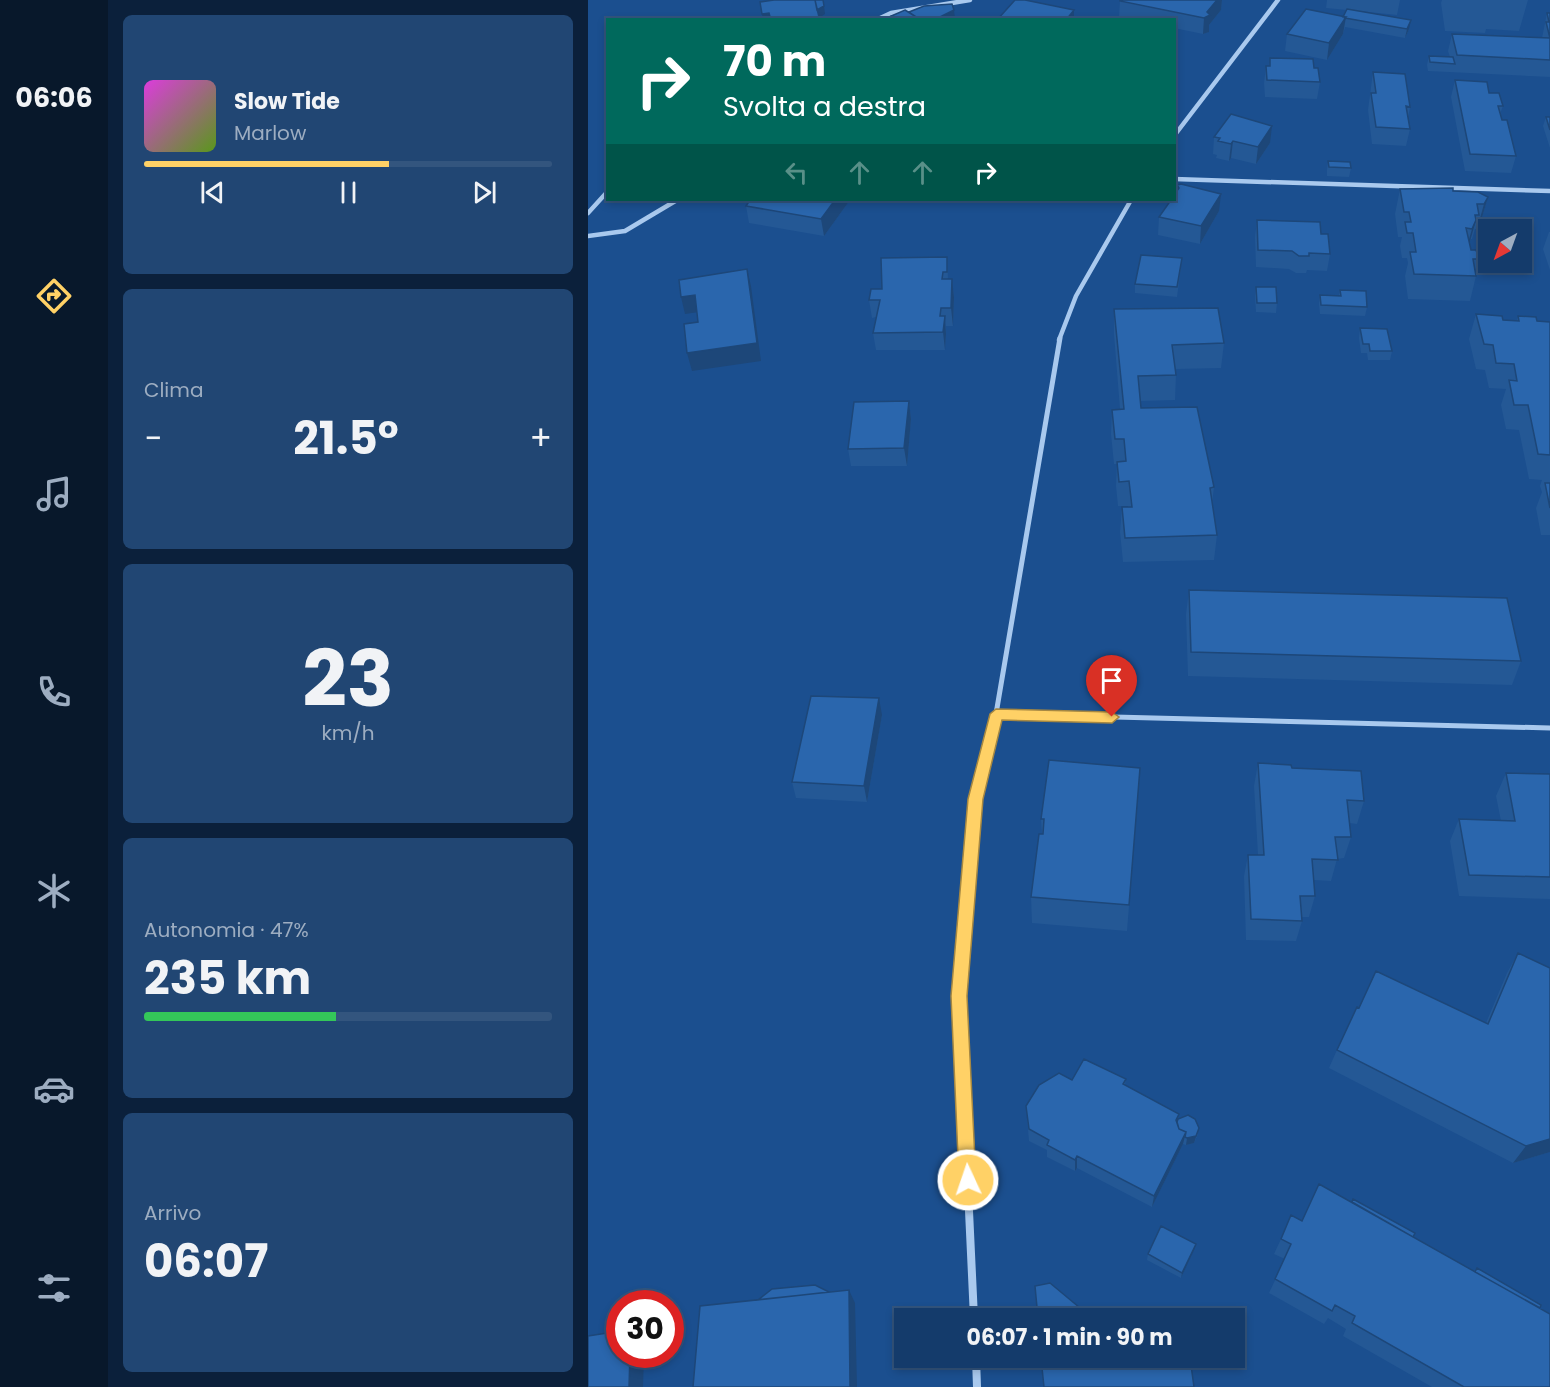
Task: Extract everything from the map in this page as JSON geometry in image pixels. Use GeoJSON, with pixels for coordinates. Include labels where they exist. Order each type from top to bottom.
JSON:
{"type":"FeatureCollection","features":[{"type":"Feature","properties":{"kind":"street"},"geometry":{"type":"LineString","coordinates":[[880,18],[891,13],[970,0]]}},
{"type":"Feature","properties":{"kind":"street"},"geometry":{"type":"LineString","coordinates":[[1176,133],[1278,0]]}},
{"type":"Feature","properties":{"kind":"street"},"geometry":{"type":"LineString","coordinates":[[1176,179],[1550,191]]}},
{"type":"Feature","properties":{"kind":"street"},"geometry":{"type":"LineString","coordinates":[[588,213],[606,193]]}},
{"type":"Feature","properties":{"kind":"street"},"geometry":{"type":"LineString","coordinates":[[588,236],[608,237],[637,228],[676,201]]}},
{"type":"Feature","properties":{"kind":"street"},"geometry":{"type":"LineString","coordinates":[[974,1308],[959,996],[976,799],[996,714],[1057,346],[1076,296],[1130,201]]}},
{"type":"Feature","properties":{"kind":"street"},"geometry":{"type":"LineString","coordinates":[[996,714],[1550,728]]}},
{"type":"Feature","properties":{"kind":"street"},"geometry":{"type":"LineString","coordinates":[[976,1368],[977,1387]]}},
{"type":"Feature","properties":{"kind":"building"},"geometry":{"type":"Polygon","coordinates":[[[815,0],[819,17],[770,18],[769,13],[762,14],[760,2],[815,0]]]}},
{"type":"Feature","properties":{"kind":"building"},"geometry":{"type":"Polygon","coordinates":[[[815,0],[823,0],[824,6],[817,10],[815,0]]]}},
{"type":"Feature","properties":{"kind":"building"},"geometry":{"type":"Polygon","coordinates":[[[1015,0],[1074,10],[1068,18],[999,18],[1015,0]]]}},
{"type":"Feature","properties":{"kind":"building"},"geometry":{"type":"Polygon","coordinates":[[[1120,0],[1217,0],[1207,12],[1210,15],[1204,18],[1120,0]]]}},
{"type":"Feature","properties":{"kind":"building"},"geometry":{"type":"Polygon","coordinates":[[[952,4],[954,10],[938,18],[918,18],[909,12],[924,6],[952,4]]]}},
{"type":"Feature","properties":{"kind":"building"},"geometry":{"type":"Polygon","coordinates":[[[1306,9],[1346,17],[1329,43],[1287,34],[1306,9]]]}},
{"type":"Feature","properties":{"kind":"building"},"geometry":{"type":"Polygon","coordinates":[[[1347,9],[1411,20],[1407,29],[1345,18],[1343,17],[1347,9]]]}},
{"type":"Feature","properties":{"kind":"building"},"geometry":{"type":"Polygon","coordinates":[[[905,10],[918,18],[887,18],[905,10]]]}},
{"type":"Feature","properties":{"kind":"building"},"geometry":{"type":"Polygon","coordinates":[[[1546,22],[1550,22],[1550,38],[1546,22]]]}},
{"type":"Feature","properties":{"kind":"building"},"geometry":{"type":"Polygon","coordinates":[[[1452,34],[1550,38],[1550,60],[1457,55],[1452,34]]]}},
{"type":"Feature","properties":{"kind":"building"},"geometry":{"type":"Polygon","coordinates":[[[1429,56],[1453,57],[1455,64],[1430,62],[1429,56]]]}},
{"type":"Feature","properties":{"kind":"building"},"geometry":{"type":"Polygon","coordinates":[[[1270,58],[1313,59],[1314,68],[1318,68],[1320,82],[1267,80],[1266,66],[1270,66],[1270,58]]]}},
{"type":"Feature","properties":{"kind":"building"},"geometry":{"type":"Polygon","coordinates":[[[1373,72],[1405,74],[1410,107],[1406,106],[1410,129],[1376,127],[1371,93],[1376,93],[1373,72]]]}},
{"type":"Feature","properties":{"kind":"building"},"geometry":{"type":"Polygon","coordinates":[[[1455,80],[1487,82],[1489,93],[1499,93],[1503,106],[1498,106],[1502,120],[1507,120],[1516,156],[1470,154],[1455,80]]]}},
{"type":"Feature","properties":{"kind":"building"},"geometry":{"type":"Polygon","coordinates":[[[1231,114],[1272,126],[1258,147],[1233,141],[1231,144],[1218,141],[1220,138],[1214,137],[1231,114]]]}},
{"type":"Feature","properties":{"kind":"building"},"geometry":{"type":"Polygon","coordinates":[[[1546,117],[1550,117],[1550,130],[1546,117]]]}},
{"type":"Feature","properties":{"kind":"building"},"geometry":{"type":"Polygon","coordinates":[[[1328,161],[1350,162],[1351,168],[1329,167],[1328,161]]]}},
{"type":"Feature","properties":{"kind":"building"},"geometry":{"type":"Polygon","coordinates":[[[1177,185],[1221,194],[1201,226],[1159,217],[1170,201],[1176,201],[1176,192],[1179,188],[1177,185]]]}},
{"type":"Feature","properties":{"kind":"building"},"geometry":{"type":"Polygon","coordinates":[[[1453,188],[1453,191],[1478,192],[1488,197],[1484,204],[1477,204],[1479,215],[1475,215],[1476,220],[1472,229],[1466,228],[1471,250],[1476,250],[1478,256],[1478,259],[1473,259],[1476,276],[1414,274],[1410,252],[1416,252],[1413,233],[1407,233],[1405,222],[1411,222],[1409,212],[1404,212],[1400,189],[1453,188]]]}},
{"type":"Feature","properties":{"kind":"building"},"geometry":{"type":"Polygon","coordinates":[[[749,201],[834,201],[821,219],[746,206],[749,201]]]}},
{"type":"Feature","properties":{"kind":"building"},"geometry":{"type":"Polygon","coordinates":[[[1257,220],[1320,222],[1321,234],[1328,234],[1330,254],[1309,253],[1309,256],[1299,256],[1292,251],[1258,250],[1257,220]]]}},
{"type":"Feature","properties":{"kind":"building"},"geometry":{"type":"Polygon","coordinates":[[[1141,255],[1182,258],[1177,287],[1135,284],[1141,255]]]}},
{"type":"Feature","properties":{"kind":"building"},"geometry":{"type":"Polygon","coordinates":[[[947,257],[947,272],[943,272],[942,279],[952,279],[951,308],[941,308],[940,316],[945,316],[943,332],[873,333],[880,300],[869,300],[871,289],[882,289],[881,258],[947,257]]]}},
{"type":"Feature","properties":{"kind":"building"},"geometry":{"type":"Polygon","coordinates":[[[747,269],[757,343],[687,353],[684,324],[698,322],[695,295],[681,297],[679,280],[747,269]]]}},
{"type":"Feature","properties":{"kind":"building"},"geometry":{"type":"Polygon","coordinates":[[[1256,287],[1276,287],[1277,303],[1257,303],[1256,287]]]}},
{"type":"Feature","properties":{"kind":"building"},"geometry":{"type":"Polygon","coordinates":[[[1340,290],[1366,291],[1367,307],[1321,305],[1320,295],[1341,296],[1340,290]]]}},
{"type":"Feature","properties":{"kind":"building"},"geometry":{"type":"Polygon","coordinates":[[[1218,308],[1224,343],[1172,345],[1176,375],[1138,376],[1141,408],[1197,407],[1214,487],[1210,488],[1217,535],[1125,538],[1122,507],[1132,507],[1129,481],[1119,482],[1117,462],[1126,461],[1124,439],[1115,439],[1112,410],[1124,409],[1114,309],[1218,308]]]}},
{"type":"Feature","properties":{"kind":"building"},"geometry":{"type":"Polygon","coordinates":[[[1476,314],[1502,316],[1503,320],[1519,321],[1518,316],[1536,317],[1537,321],[1550,322],[1550,455],[1538,454],[1528,405],[1514,405],[1509,380],[1517,381],[1514,364],[1496,363],[1493,345],[1484,344],[1476,314]]]}},
{"type":"Feature","properties":{"kind":"building"},"geometry":{"type":"Polygon","coordinates":[[[1360,328],[1387,329],[1392,351],[1370,351],[1369,344],[1363,344],[1360,328]]]}},
{"type":"Feature","properties":{"kind":"building"},"geometry":{"type":"Polygon","coordinates":[[[909,401],[904,448],[848,449],[854,402],[909,401]]]}},
{"type":"Feature","properties":{"kind":"building"},"geometry":{"type":"Polygon","coordinates":[[[1545,483],[1550,483],[1550,508],[1545,483]]]}},
{"type":"Feature","properties":{"kind":"building"},"geometry":{"type":"Polygon","coordinates":[[[1189,590],[1507,598],[1521,661],[1191,652],[1189,590]]]}},
{"type":"Feature","properties":{"kind":"building"},"geometry":{"type":"Polygon","coordinates":[[[811,696],[879,698],[864,786],[792,782],[811,696]]]}},
{"type":"Feature","properties":{"kind":"building"},"geometry":{"type":"Polygon","coordinates":[[[1049,760],[1140,768],[1129,905],[1031,897],[1039,834],[1043,834],[1044,819],[1041,819],[1049,760]]]}},
{"type":"Feature","properties":{"kind":"building"},"geometry":{"type":"Polygon","coordinates":[[[1258,763],[1291,765],[1292,768],[1361,771],[1364,801],[1347,800],[1351,837],[1335,837],[1338,860],[1312,859],[1315,896],[1300,896],[1302,921],[1251,919],[1248,855],[1264,855],[1258,763]]]}},
{"type":"Feature","properties":{"kind":"building"},"geometry":{"type":"Polygon","coordinates":[[[1506,773],[1550,774],[1550,877],[1469,875],[1459,819],[1515,821],[1506,773]]]}},
{"type":"Feature","properties":{"kind":"building"},"geometry":{"type":"Polygon","coordinates":[[[1518,953],[1550,968],[1550,1139],[1526,1146],[1337,1050],[1376,971],[1488,1024],[1518,953]]]}},
{"type":"Feature","properties":{"kind":"building"},"geometry":{"type":"Polygon","coordinates":[[[1084,1059],[1126,1079],[1123,1084],[1179,1114],[1176,1120],[1179,1129],[1186,1132],[1154,1196],[1077,1156],[1075,1160],[1047,1145],[1049,1140],[1029,1129],[1026,1106],[1039,1085],[1059,1073],[1072,1080],[1084,1059]]]}},
{"type":"Feature","properties":{"kind":"building"},"geometry":{"type":"Polygon","coordinates":[[[1188,1115],[1195,1119],[1199,1128],[1196,1136],[1187,1138],[1185,1137],[1186,1132],[1179,1129],[1177,1122],[1178,1119],[1188,1115]]]}},
{"type":"Feature","properties":{"kind":"building"},"geometry":{"type":"Polygon","coordinates":[[[1319,1184],[1550,1314],[1550,1387],[1464,1387],[1352,1323],[1355,1316],[1335,1305],[1332,1311],[1275,1279],[1291,1244],[1281,1239],[1291,1215],[1302,1221],[1319,1184]]]}},
{"type":"Feature","properties":{"kind":"building"},"geometry":{"type":"Polygon","coordinates":[[[1353,1199],[1415,1233],[1413,1237],[1352,1202],[1353,1199]]]}},
{"type":"Feature","properties":{"kind":"building"},"geometry":{"type":"Polygon","coordinates":[[[1161,1226],[1196,1244],[1182,1273],[1148,1254],[1161,1226]]]}},
{"type":"Feature","properties":{"kind":"building"},"geometry":{"type":"Polygon","coordinates":[[[1477,1268],[1541,1305],[1540,1308],[1475,1272],[1477,1268]]]}},
{"type":"Feature","properties":{"kind":"building"},"geometry":{"type":"Polygon","coordinates":[[[1050,1283],[1080,1308],[1037,1308],[1035,1286],[1050,1283]]]}},
{"type":"Feature","properties":{"kind":"building"},"geometry":{"type":"Polygon","coordinates":[[[815,1285],[829,1292],[758,1300],[772,1289],[815,1285]]]}},
{"type":"Feature","properties":{"kind":"building"},"geometry":{"type":"Polygon","coordinates":[[[849,1290],[850,1387],[693,1387],[700,1306],[849,1290]]]}},
{"type":"Feature","properties":{"kind":"building"},"geometry":{"type":"Polygon","coordinates":[[[606,1333],[606,1368],[630,1368],[629,1387],[588,1387],[588,1336],[606,1333]]]}},
{"type":"Feature","properties":{"kind":"building"},"geometry":{"type":"Polygon","coordinates":[[[1042,1368],[1191,1368],[1194,1387],[1044,1387],[1042,1368]]]}},
{"type":"Feature","properties":{"kind":"route"},"geometry":{"type":"LineString","coordinates":[[968,1180],[959,996],[976,799],[996,714],[1112,717]]}}]}
